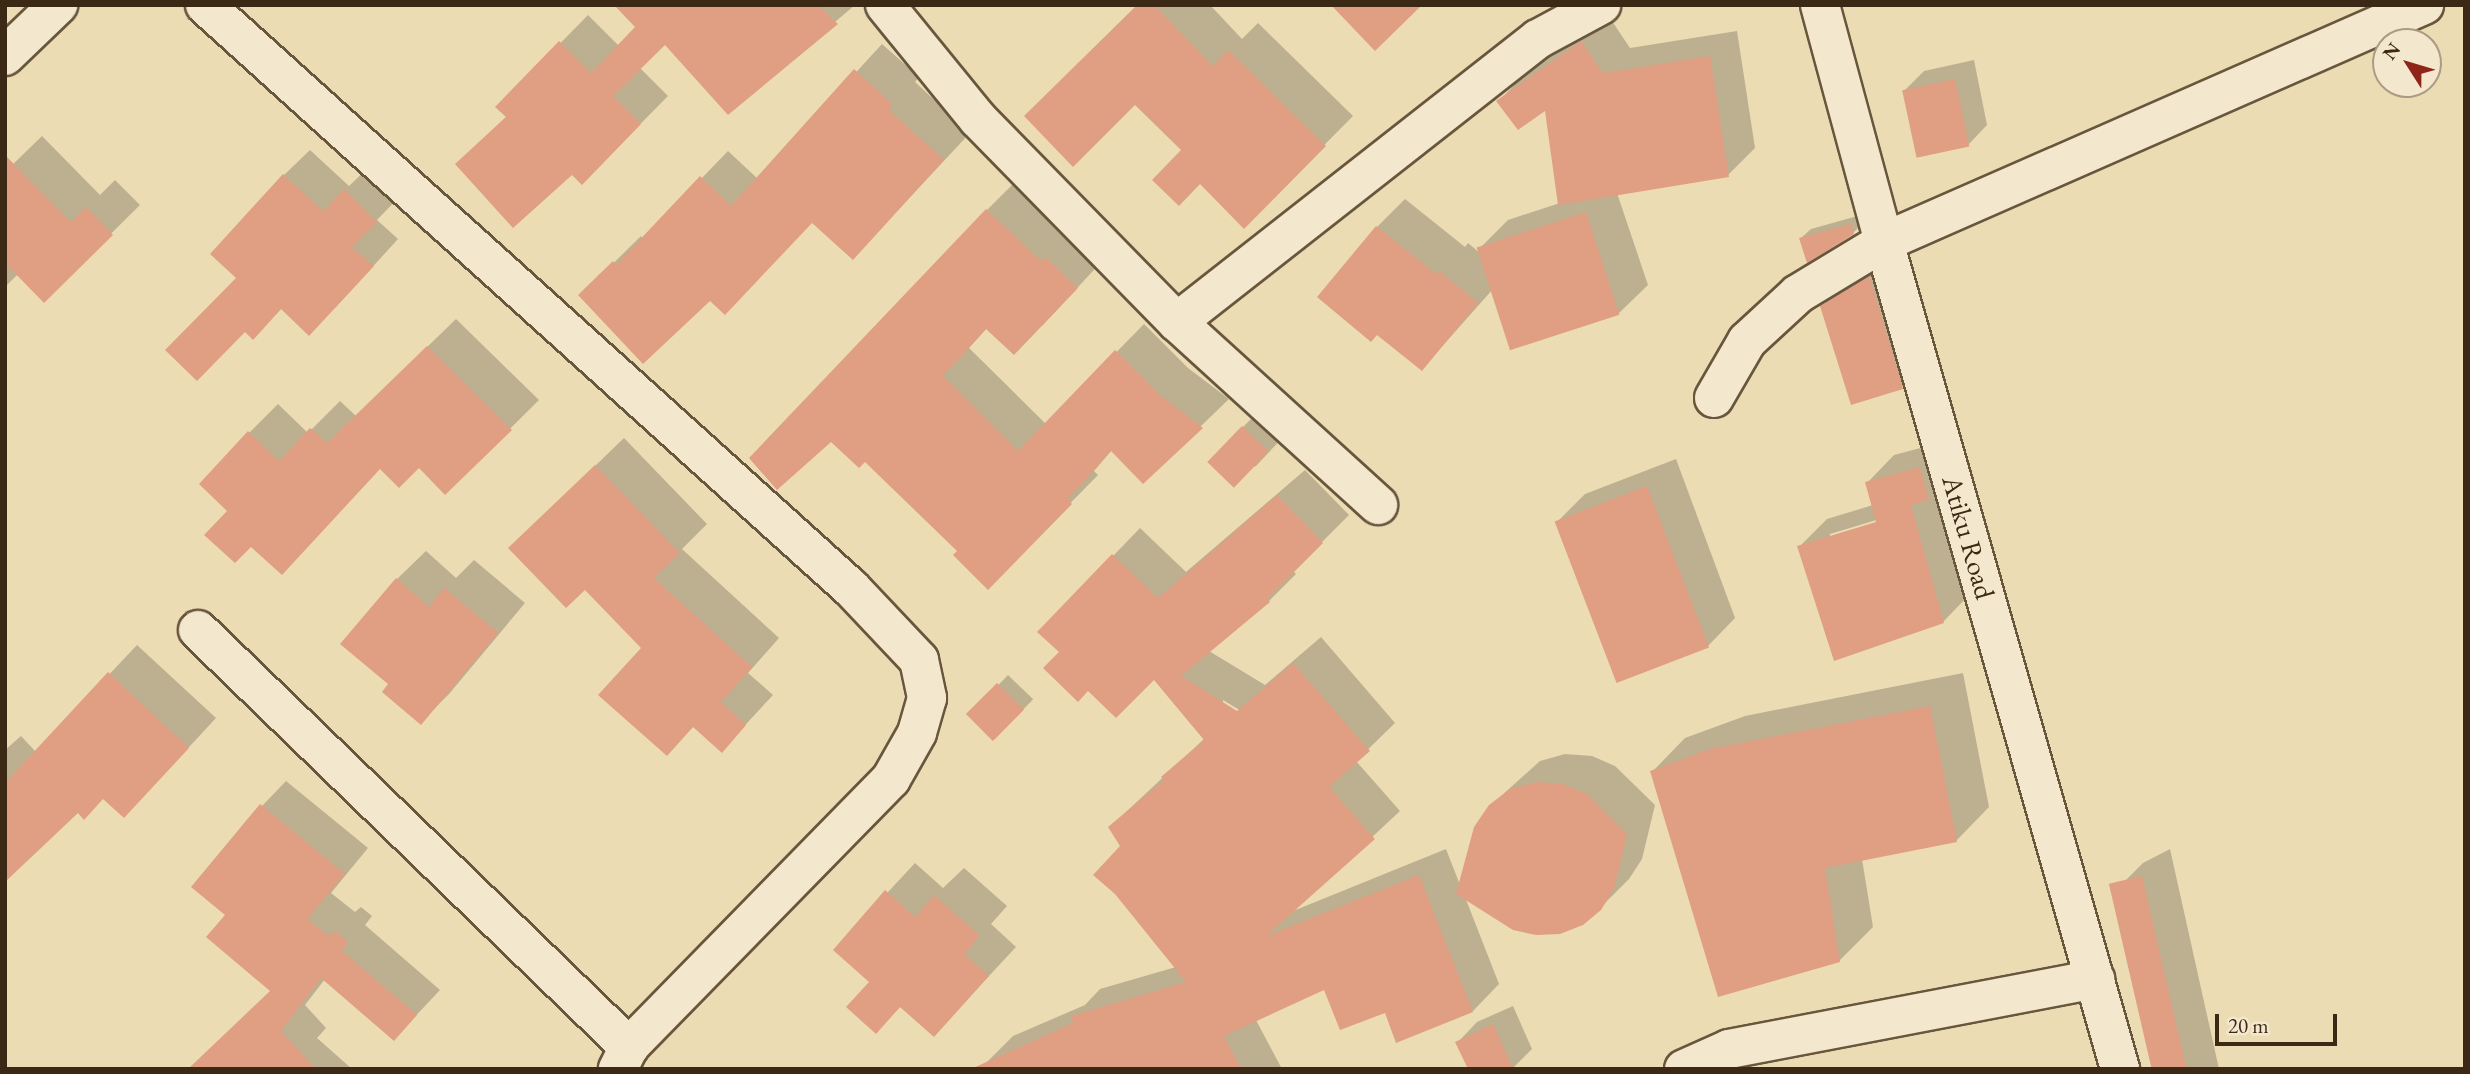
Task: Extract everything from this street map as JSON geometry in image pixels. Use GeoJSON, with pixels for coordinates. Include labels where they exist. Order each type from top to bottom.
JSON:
{"type":"FeatureCollection","features":[{"type":"Feature","properties":{"kind":"street"},"geometry":{"type":"LineString","coordinates":[[5,56],[58,5]]}},
{"type":"Feature","properties":{"kind":"street"},"geometry":{"type":"LineString","coordinates":[[198,630],[624,1058],[891,779],[917,733],[927,698],[919,660],[851,588],[205,5]]}},
{"type":"Feature","properties":{"kind":"street"},"geometry":{"type":"LineString","coordinates":[[886,5],[978,119],[1177,322],[1378,505]]}},
{"type":"Feature","properties":{"kind":"street"},"geometry":{"type":"LineString","coordinates":[[1177,322],[1538,39],[1601,5]]}},
{"type":"Feature","properties":{"kind":"street","name":"Atiku Road"},"geometry":{"type":"LineString","coordinates":[[1820,5],[1884,242],[2120,1069]]}},
{"type":"Feature","properties":{"kind":"street"},"geometry":{"type":"LineString","coordinates":[[1714,398],[1747,341],[1798,294],[1884,242],[2424,5]]}},
{"type":"Feature","properties":{"kind":"street"},"geometry":{"type":"LineString","coordinates":[[1684,1069],[1729,1049],[2095,979]]}},
{"type":"Feature","properties":{"kind":"building"},"geometry":{"type":"Polygon","coordinates":[[[614,5],[818,5],[838,24],[728,115],[665,45],[613,96],[641,124],[582,185],[572,175],[513,228],[455,164],[506,117],[495,107],[559,41],[591,73],[635,27],[614,5]]]}},
{"type":"Feature","properties":{"kind":"building"},"geometry":{"type":"Polygon","coordinates":[[[1137,5],[1154,5],[1213,66],[1228,50],[1326,146],[1244,229],[1200,184],[1179,206],[1152,180],[1181,150],[1135,105],[1073,167],[1024,116],[1137,5]]]}},
{"type":"Feature","properties":{"kind":"building"},"geometry":{"type":"Polygon","coordinates":[[[1331,5],[1422,5],[1375,51],[1331,5]]]}},
{"type":"Feature","properties":{"kind":"building"},"geometry":{"type":"Polygon","coordinates":[[[1581,41],[1603,73],[1710,56],[1729,177],[1558,205],[1545,111],[1518,130],[1496,101],[1581,41]]]}},
{"type":"Feature","properties":{"kind":"building"},"geometry":{"type":"Polygon","coordinates":[[[854,69],[893,105],[889,110],[944,160],[853,260],[812,223],[725,315],[710,301],[643,364],[578,295],[613,261],[616,265],[700,176],[731,206],[854,69]]]}},
{"type":"Feature","properties":{"kind":"building"},"geometry":{"type":"Polygon","coordinates":[[[1955,79],[1969,146],[1917,158],[1902,90],[1955,79]]]}},
{"type":"Feature","properties":{"kind":"building"},"geometry":{"type":"Polygon","coordinates":[[[5,155],[71,222],[86,207],[113,235],[44,303],[5,263],[5,155]]]}},
{"type":"Feature","properties":{"kind":"building"},"geometry":{"type":"Polygon","coordinates":[[[283,174],[323,211],[344,189],[377,222],[352,247],[374,266],[309,336],[281,309],[253,340],[245,332],[197,381],[165,350],[236,278],[210,254],[283,174]]]}},
{"type":"Feature","properties":{"kind":"building"},"geometry":{"type":"Polygon","coordinates":[[[986,209],[1041,261],[1045,257],[1078,288],[1014,355],[986,329],[943,376],[1018,451],[1115,350],[1160,395],[1203,428],[1143,484],[1111,451],[1068,499],[1072,504],[988,590],[953,555],[957,551],[865,462],[859,468],[831,442],[777,490],[749,458],[986,209]]]}},
{"type":"Feature","properties":{"kind":"building"},"geometry":{"type":"Polygon","coordinates":[[[1586,212],[1619,315],[1510,350],[1477,248],[1586,212]]]}},
{"type":"Feature","properties":{"kind":"building"},"geometry":{"type":"Polygon","coordinates":[[[1851,224],[1854,234],[1807,263],[1799,238],[1851,224]]]}},
{"type":"Feature","properties":{"kind":"building"},"geometry":{"type":"Polygon","coordinates":[[[1376,226],[1436,274],[1439,271],[1478,303],[1422,371],[1377,335],[1371,342],[1317,297],[1376,226]]]}},
{"type":"Feature","properties":{"kind":"building"},"geometry":{"type":"Polygon","coordinates":[[[1870,278],[1903,389],[1851,405],[1820,306],[1870,278]]]}},
{"type":"Feature","properties":{"kind":"building"},"geometry":{"type":"Polygon","coordinates":[[[427,346],[512,430],[445,495],[419,468],[399,488],[380,469],[282,575],[251,547],[235,563],[204,535],[227,511],[199,484],[248,431],[279,461],[310,428],[327,443],[427,346]]]}},
{"type":"Feature","properties":{"kind":"building"},"geometry":{"type":"Polygon","coordinates":[[[1242,426],[1269,452],[1234,488],[1207,462],[1242,426]]]}},
{"type":"Feature","properties":{"kind":"building"},"geometry":{"type":"Polygon","coordinates":[[[595,465],[680,553],[654,578],[752,667],[721,702],[746,725],[722,753],[693,727],[667,756],[598,695],[641,648],[585,590],[566,608],[508,548],[595,465]]]}},
{"type":"Feature","properties":{"kind":"building"},"geometry":{"type":"Polygon","coordinates":[[[1920,467],[1929,500],[1911,505],[1944,623],[1834,661],[1797,546],[1876,522],[1865,482],[1920,467]]]}},
{"type":"Feature","properties":{"kind":"building"},"geometry":{"type":"Polygon","coordinates":[[[1647,486],[1709,648],[1617,683],[1555,521],[1647,486]]]}},
{"type":"Feature","properties":{"kind":"building"},"geometry":{"type":"Polygon","coordinates":[[[1277,495],[1323,543],[1267,599],[1270,602],[1181,676],[1237,711],[1293,663],[1370,751],[1329,787],[1375,839],[1266,936],[1419,875],[1473,1012],[1396,1043],[1385,1013],[1340,1030],[1324,990],[1224,1036],[1241,1069],[971,1069],[1073,1023],[1071,1016],[1186,982],[1115,894],[1093,875],[1120,846],[1108,827],[1164,780],[1161,777],[1204,740],[1154,680],[1116,718],[1088,691],[1078,702],[1043,668],[1059,652],[1037,632],[1112,554],[1158,598],[1277,495]]]}},
{"type":"Feature","properties":{"kind":"building"},"geometry":{"type":"Polygon","coordinates":[[[396,578],[429,607],[444,588],[498,633],[421,725],[382,692],[388,684],[340,644],[396,578]]]}},
{"type":"Feature","properties":{"kind":"building"},"geometry":{"type":"Polygon","coordinates":[[[108,672],[189,748],[124,818],[103,799],[84,820],[78,813],[5,882],[5,783],[108,672]]]}},
{"type":"Feature","properties":{"kind":"building"},"geometry":{"type":"Polygon","coordinates":[[[997,683],[1024,710],[993,741],[966,714],[997,683]]]}},
{"type":"Feature","properties":{"kind":"building"},"geometry":{"type":"Polygon","coordinates":[[[1930,706],[1957,842],[1825,868],[1840,962],[1718,997],[1650,771],[1710,749],[1930,706]]]}},
{"type":"Feature","properties":{"kind":"building"},"geometry":{"type":"Polygon","coordinates":[[[1536,782],[1563,784],[1587,794],[1627,834],[1614,889],[1601,910],[1583,925],[1560,934],[1536,935],[1513,930],[1456,894],[1474,827],[1489,805],[1510,789],[1536,782]]]}},
{"type":"Feature","properties":{"kind":"building"},"geometry":{"type":"Polygon","coordinates":[[[260,804],[345,874],[307,919],[329,936],[335,931],[348,942],[342,951],[417,1015],[394,1041],[321,978],[281,1031],[316,1069],[188,1069],[270,991],[206,937],[225,915],[191,887],[260,804]]]}},
{"type":"Feature","properties":{"kind":"building"},"geometry":{"type":"Polygon","coordinates":[[[2142,876],[2187,1069],[2152,1069],[2109,884],[2142,876]]]}},
{"type":"Feature","properties":{"kind":"building"},"geometry":{"type":"Polygon","coordinates":[[[885,890],[915,917],[934,895],[980,936],[964,954],[989,976],[934,1037],[900,1007],[876,1034],[846,1007],[869,982],[833,950],[885,890]]]}},
{"type":"Feature","properties":{"kind":"building"},"geometry":{"type":"Polygon","coordinates":[[[1493,1024],[1513,1069],[1468,1069],[1455,1042],[1493,1024]]]}}]}
